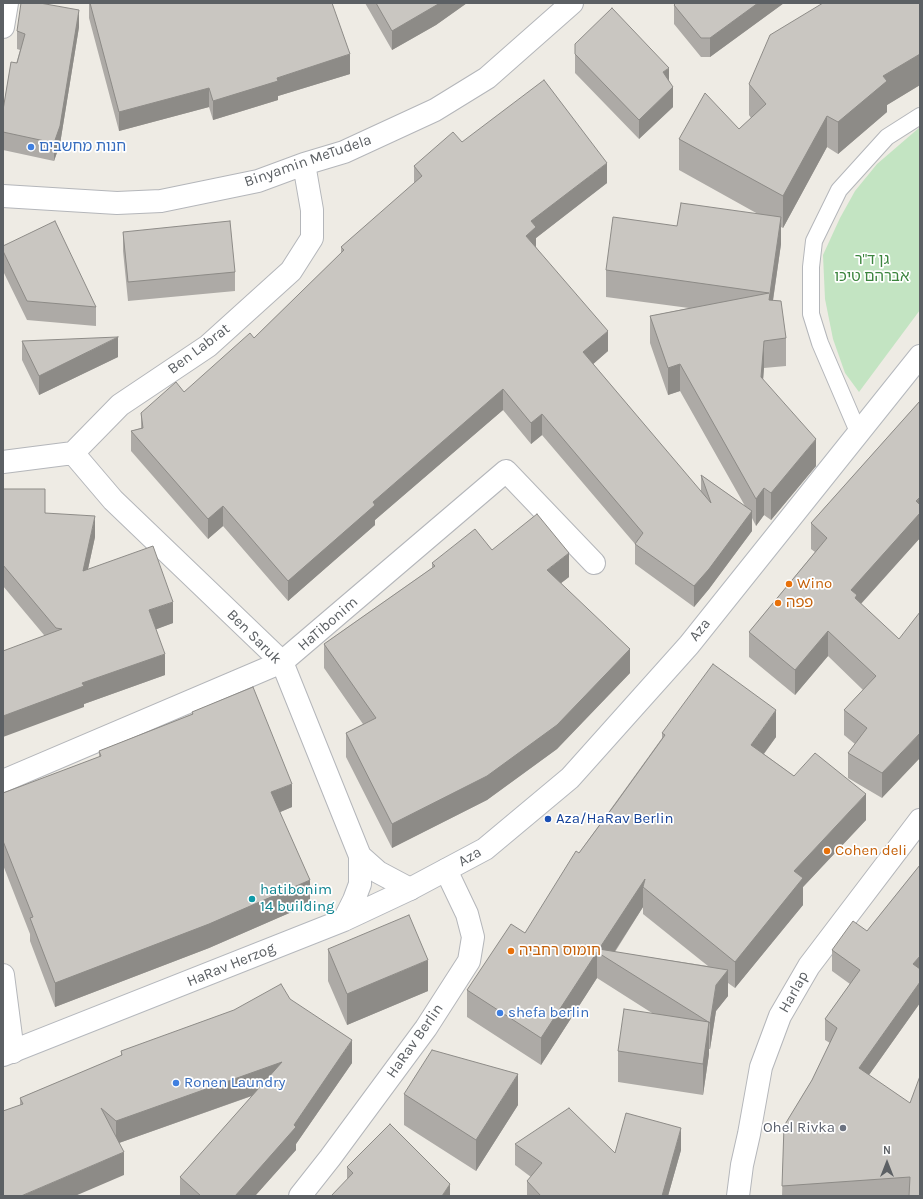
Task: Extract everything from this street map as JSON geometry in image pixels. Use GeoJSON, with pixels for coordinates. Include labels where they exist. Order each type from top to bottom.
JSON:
{"type":"FeatureCollection","features":[{"type":"Feature","properties":{"kind":"street"},"geometry":{"type":"LineString","coordinates":[[3,27],[7,3]]}},
{"type":"Feature","properties":{"kind":"street","name":"Binyamin MeTudela"},"geometry":{"type":"LineString","coordinates":[[3,196],[117,203],[161,201],[258,181],[304,164],[344,152],[435,110],[487,78],[572,3]]}},
{"type":"Feature","properties":{"kind":"street","name":"Ben Labrat"},"geometry":{"type":"LineString","coordinates":[[73,453],[120,405],[208,346],[291,271],[312,238],[312,210],[304,164]]}},
{"type":"Feature","properties":{"kind":"street","name":"Aza"},"geometry":{"type":"LineString","coordinates":[[446,870],[485,849],[570,778],[689,644],[920,356]]}},
{"type":"Feature","properties":{"kind":"street"},"geometry":{"type":"LineString","coordinates":[[3,462],[73,453]]}},
{"type":"Feature","properties":{"kind":"street","name":"Ben Saruk"},"geometry":{"type":"LineString","coordinates":[[73,453],[113,500],[282,662],[360,856],[378,872],[410,889]]}},
{"type":"Feature","properties":{"kind":"street","name":"HaTibonim"},"geometry":{"type":"LineString","coordinates":[[3,781],[282,662],[506,470],[594,563]]}},
{"type":"Feature","properties":{"kind":"street","name":"Harlap"},"geometry":{"type":"LineString","coordinates":[[738,1196],[742,1166],[750,1134],[761,1067],[780,1016],[809,966],[920,820]]}},
{"type":"Feature","properties":{"kind":"street"},"geometry":{"type":"LineString","coordinates":[[344,920],[360,884],[360,856]]}},
{"type":"Feature","properties":{"kind":"street","name":"HaRav Herzog"},"geometry":{"type":"LineString","coordinates":[[6,1054],[344,920],[410,889],[446,870]]}},
{"type":"Feature","properties":{"kind":"street","name":"HaRav Berlin"},"geometry":{"type":"LineString","coordinates":[[300,1196],[330,1158],[421,1034],[469,961],[473,937],[467,914],[446,870]]}},
{"type":"Feature","properties":{"kind":"street"},"geometry":{"type":"LineString","coordinates":[[3,975],[6,1054]]}},
{"type":"Feature","properties":{"kind":"lane"},"geometry":{"type":"LineString","coordinates":[[858,434],[820,343],[811,314],[811,267],[814,240],[839,190],[887,137],[920,116]]}},
{"type":"Feature","properties":{"kind":"green space","name":"גן ד\"ר אברהם טיכו"},"geometry":{"type":"Polygon","coordinates":[[[920,127],[920,310],[859,392],[845,373],[833,339],[825,299],[823,255],[840,218],[855,191],[877,164],[920,127]]]}},
{"type":"Feature","properties":{"kind":"building"},"geometry":{"type":"Polygon","coordinates":[[[21,3],[40,3],[79,10],[60,126],[54,143],[3,132],[3,110],[11,62],[17,63],[25,34],[17,31],[21,3]]]}},
{"type":"Feature","properties":{"kind":"building"},"geometry":{"type":"Polygon","coordinates":[[[90,3],[332,3],[350,54],[277,78],[278,81],[213,101],[209,88],[119,112],[90,3]]]}},
{"type":"Feature","properties":{"kind":"building"},"geometry":{"type":"Polygon","coordinates":[[[376,3],[440,3],[392,31],[376,3]]]}},
{"type":"Feature","properties":{"kind":"building"},"geometry":{"type":"Polygon","coordinates":[[[676,3],[758,3],[710,38],[701,38],[674,5],[676,3]]]}},
{"type":"Feature","properties":{"kind":"building"},"geometry":{"type":"Polygon","coordinates":[[[823,3],[920,3],[920,54],[883,76],[887,81],[838,122],[827,116],[783,196],[679,139],[705,93],[739,129],[766,104],[749,84],[770,35],[823,3]]]}},
{"type":"Feature","properties":{"kind":"building"},"geometry":{"type":"Polygon","coordinates":[[[612,8],[669,68],[663,72],[673,87],[639,120],[575,54],[575,44],[612,8]]]}},
{"type":"Feature","properties":{"kind":"building"},"geometry":{"type":"Polygon","coordinates":[[[544,80],[607,163],[531,221],[536,227],[526,236],[608,331],[583,352],[711,503],[701,475],[752,511],[709,569],[694,586],[635,544],[643,533],[542,414],[531,423],[503,389],[373,502],[375,505],[288,581],[223,506],[208,519],[131,431],[143,428],[141,413],[176,382],[184,392],[250,333],[254,338],[344,250],[341,247],[422,176],[414,166],[453,132],[462,142],[544,80]]]}},
{"type":"Feature","properties":{"kind":"building"},"geometry":{"type":"Polygon","coordinates":[[[681,203],[781,217],[769,300],[781,301],[786,338],[764,341],[761,377],[816,439],[771,493],[764,488],[756,499],[680,364],[668,368],[650,316],[769,293],[606,270],[613,217],[677,226],[681,203]]]}},
{"type":"Feature","properties":{"kind":"building"},"geometry":{"type":"Polygon","coordinates":[[[55,221],[96,307],[27,301],[3,251],[3,246],[55,221]]]}},
{"type":"Feature","properties":{"kind":"building"},"geometry":{"type":"Polygon","coordinates":[[[230,221],[235,272],[128,282],[123,232],[230,221]]]}},
{"type":"Feature","properties":{"kind":"building"},"geometry":{"type":"Polygon","coordinates":[[[118,337],[39,376],[22,341],[118,337]]]}},
{"type":"Feature","properties":{"kind":"building"},"geometry":{"type":"Polygon","coordinates":[[[920,401],[920,497],[916,501],[920,505],[920,513],[851,590],[857,595],[855,598],[899,639],[920,612],[920,733],[882,773],[848,753],[867,728],[844,710],[876,676],[828,631],[795,670],[749,632],[827,538],[811,523],[920,401]]]}},
{"type":"Feature","properties":{"kind":"building"},"geometry":{"type":"Polygon","coordinates":[[[3,489],[45,489],[45,513],[95,516],[83,571],[153,546],[173,602],[149,610],[165,654],[82,683],[84,686],[3,716],[3,651],[62,629],[56,628],[3,565],[3,489]]]}},
{"type":"Feature","properties":{"kind":"building"},"geometry":{"type":"Polygon","coordinates":[[[537,514],[569,553],[547,570],[630,649],[557,725],[487,776],[392,824],[346,733],[376,718],[324,644],[435,566],[432,563],[475,529],[492,550],[537,514]]]}},
{"type":"Feature","properties":{"kind":"building"},"geometry":{"type":"Polygon","coordinates":[[[713,664],[776,710],[751,745],[794,776],[815,753],[866,794],[794,871],[803,878],[735,962],[643,887],[645,879],[599,949],[728,970],[716,985],[710,1023],[597,952],[541,1038],[467,990],[511,924],[525,933],[576,851],[579,853],[616,803],[665,735],[662,733],[713,664]]]}},
{"type":"Feature","properties":{"kind":"building"},"geometry":{"type":"Polygon","coordinates":[[[253,687],[292,784],[271,792],[310,880],[209,924],[55,983],[30,918],[33,917],[3,841],[3,793],[101,756],[99,751],[193,714],[192,712],[253,687]]]}},
{"type":"Feature","properties":{"kind":"building"},"geometry":{"type":"Polygon","coordinates":[[[920,865],[920,956],[913,964],[920,969],[920,982],[859,1068],[910,1103],[920,1076],[920,1196],[909,1196],[910,1177],[782,1186],[784,1126],[812,1080],[837,1028],[825,1019],[860,970],[832,950],[853,921],[867,931],[920,865]]]}},
{"type":"Feature","properties":{"kind":"building"},"geometry":{"type":"Polygon","coordinates":[[[409,915],[428,960],[347,994],[328,949],[409,915]]]}},
{"type":"Feature","properties":{"kind":"building"},"geometry":{"type":"Polygon","coordinates":[[[281,984],[290,999],[352,1040],[294,1125],[296,1127],[235,1196],[201,1196],[180,1177],[282,1062],[116,1121],[101,1108],[124,1152],[21,1196],[3,1196],[3,1111],[23,1104],[20,1098],[122,1055],[121,1051],[234,1010],[281,984]]]}},
{"type":"Feature","properties":{"kind":"building"},"geometry":{"type":"Polygon","coordinates":[[[624,1009],[709,1022],[703,1064],[618,1051],[624,1009]]]}},
{"type":"Feature","properties":{"kind":"building"},"geometry":{"type":"Polygon","coordinates":[[[432,1050],[518,1074],[476,1140],[404,1094],[432,1050]]]}},
{"type":"Feature","properties":{"kind":"building"},"geometry":{"type":"Polygon","coordinates":[[[569,1108],[615,1153],[626,1113],[681,1128],[662,1196],[541,1196],[527,1181],[542,1163],[515,1144],[569,1108]]]}},
{"type":"Feature","properties":{"kind":"building"},"geometry":{"type":"Polygon","coordinates":[[[390,1124],[450,1184],[442,1196],[331,1196],[353,1173],[347,1167],[390,1124]]]}},
{"type":"Feature","properties":{"kind":"place","name":"חנות מחשבים"},"geometry":{"type":"Point","coordinates":[31,147]}},
{"type":"Feature","properties":{"kind":"place","name":"Wino"},"geometry":{"type":"Point","coordinates":[789,584]}},
{"type":"Feature","properties":{"kind":"place","name":"פפה"},"geometry":{"type":"Point","coordinates":[778,603]}},
{"type":"Feature","properties":{"kind":"place","name":"Aza/HaRav Berlin"},"geometry":{"type":"Point","coordinates":[548,819]}},
{"type":"Feature","properties":{"kind":"place","name":"Cohen deli"},"geometry":{"type":"Point","coordinates":[827,851]}},
{"type":"Feature","properties":{"kind":"place","name":"hatibonim 14 building"},"geometry":{"type":"Point","coordinates":[252,899]}},
{"type":"Feature","properties":{"kind":"place","name":"חומוס רחביה"},"geometry":{"type":"Point","coordinates":[511,951]}},
{"type":"Feature","properties":{"kind":"place","name":"shefa berlin"},"geometry":{"type":"Point","coordinates":[500,1013]}},
{"type":"Feature","properties":{"kind":"place","name":"Ronen Laundry"},"geometry":{"type":"Point","coordinates":[176,1083]}},
{"type":"Feature","properties":{"kind":"place","name":"Ohel Rivka"},"geometry":{"type":"Point","coordinates":[843,1128]}}]}
